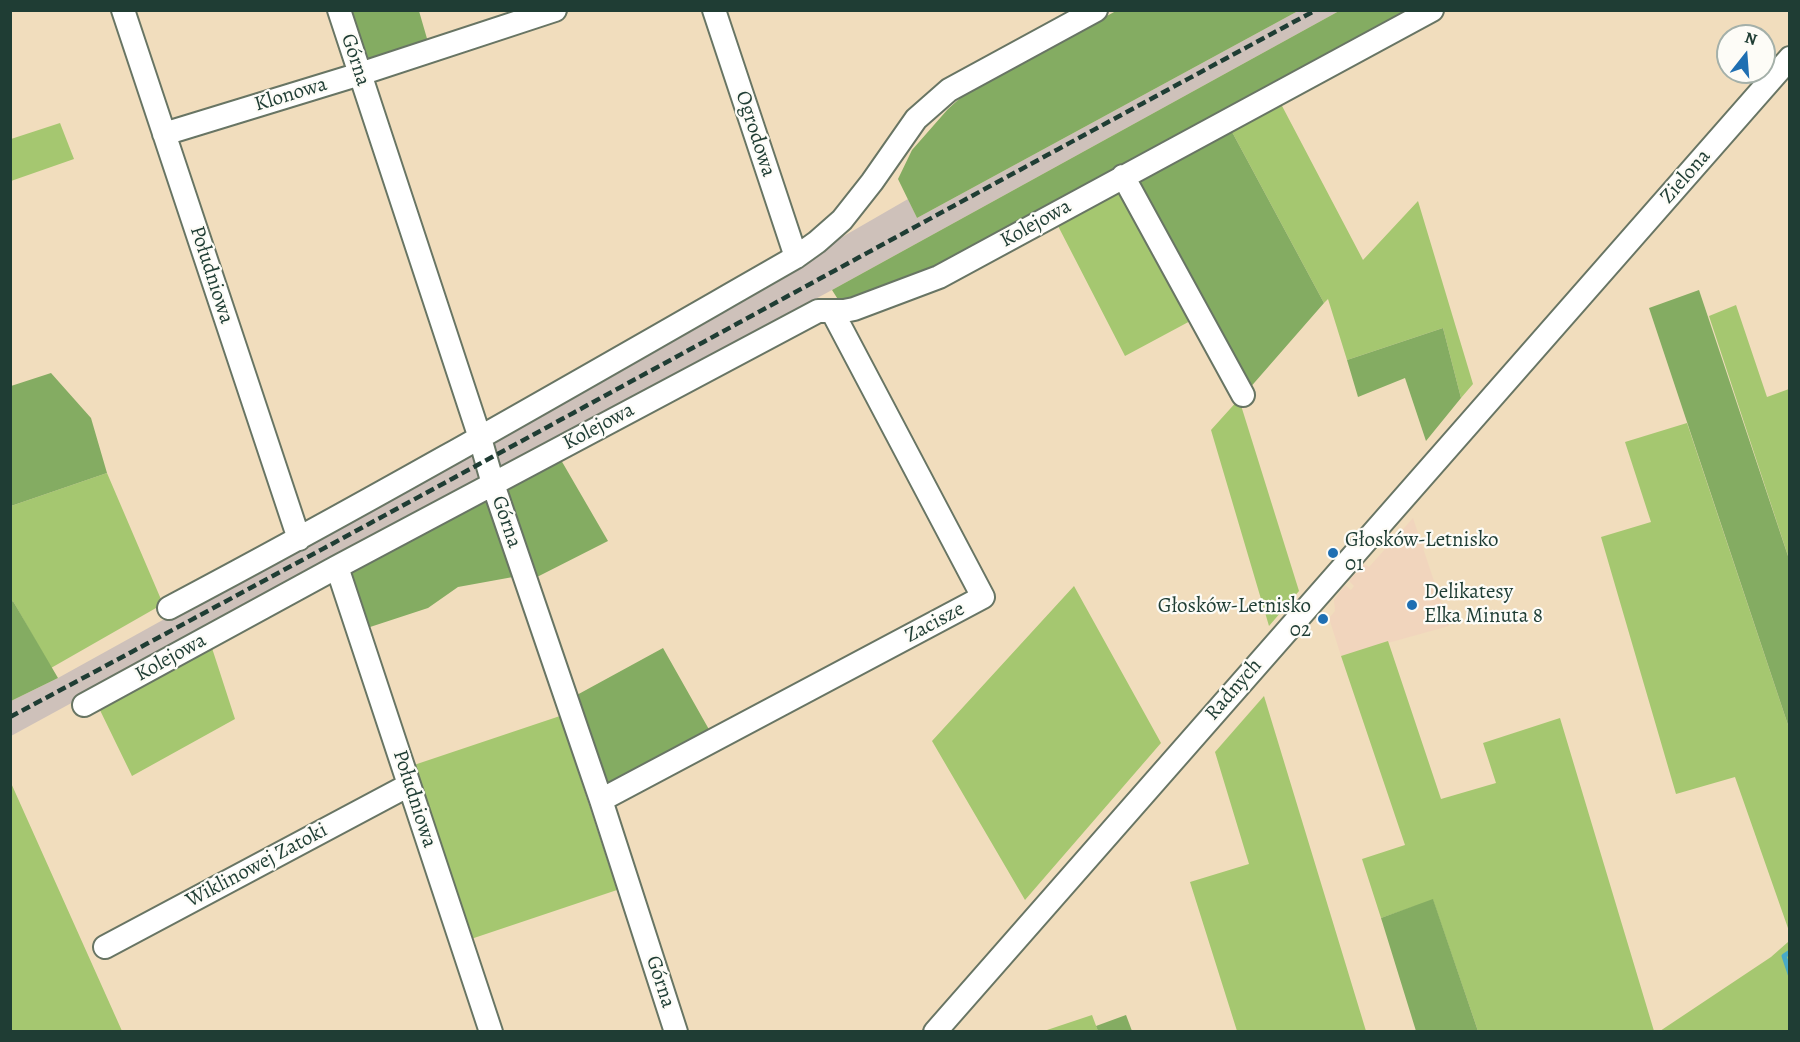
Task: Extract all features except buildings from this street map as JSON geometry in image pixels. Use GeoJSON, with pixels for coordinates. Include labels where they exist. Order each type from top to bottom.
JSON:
{"type":"FeatureCollection","features":[{"type":"Feature","properties":{"kind":"street","name":"Południowa"},"geometry":{"type":"LineString","coordinates":[[123,10],[299,539]]}},
{"type":"Feature","properties":{"kind":"street","name":"Górna"},"geometry":{"type":"LineString","coordinates":[[339,10],[480,438],[493,484],[601,800],[676,1032]]}},
{"type":"Feature","properties":{"kind":"street","name":"Klonowa"},"geometry":{"type":"LineString","coordinates":[[164,134],[360,74],[555,10]]}},
{"type":"Feature","properties":{"kind":"street","name":"Ogrodowa"},"geometry":{"type":"LineString","coordinates":[[714,10],[796,257]]}},
{"type":"Feature","properties":{"kind":"street","name":"Kolejowa"},"geometry":{"type":"LineString","coordinates":[[84,705],[337,567],[818,311],[854,309],[939,277],[1432,10]]}},
{"type":"Feature","properties":{"kind":"street"},"geometry":{"type":"LineString","coordinates":[[169,608],[299,539],[480,438],[796,257],[842,220],[916,119],[949,90],[1092,11]]}},
{"type":"Feature","properties":{"kind":"street","name":"Zielona"},"geometry":{"type":"LineString","coordinates":[[1582,296],[1790,58]]}},
{"type":"Feature","properties":{"kind":"street"},"geometry":{"type":"LineString","coordinates":[[1123,176],[1243,395]]}},
{"type":"Feature","properties":{"kind":"street","name":"Radnych"},"geometry":{"type":"LineString","coordinates":[[935,1032],[1582,296]]}},
{"type":"Feature","properties":{"kind":"street","name":"Zacisze"},"geometry":{"type":"LineString","coordinates":[[601,800],[983,597],[832,310]]}},
{"type":"Feature","properties":{"kind":"street","name":"Południowa"},"geometry":{"type":"LineString","coordinates":[[337,567],[491,1032]]}},
{"type":"Feature","properties":{"kind":"street","name":"Wiklinowej Zatoki"},"geometry":{"type":"LineString","coordinates":[[105,947],[409,785]]}},
{"type":"Feature","properties":{"kind":"shaded area"},"geometry":{"type":"Polygon","coordinates":[[[1298,11],[1339,11],[497,471],[492,439],[908,199],[917,218],[1298,11]]]}},
{"type":"Feature","properties":{"kind":"shaded area"},"geometry":{"type":"Polygon","coordinates":[[[468,451],[476,455],[483,473],[480,480],[11,736],[11,701],[58,678],[468,451]]]}},
{"type":"Feature","properties":{"kind":"shaded area"},"geometry":{"type":"Polygon","coordinates":[[[1413,518],[1449,626],[1341,656],[1329,618],[1335,611],[1334,600],[1345,585],[1351,590],[1354,586],[1349,581],[1364,564],[1369,567],[1413,518]]]}},
{"type":"Feature","properties":{"kind":"green space"},"geometry":{"type":"Polygon","coordinates":[[[351,11],[419,11],[428,42],[368,61],[351,11]]]}},
{"type":"Feature","properties":{"kind":"green space"},"geometry":{"type":"Polygon","coordinates":[[[1116,11],[1298,11],[917,218],[898,179],[912,150],[948,109],[969,90],[1116,11]]]}},
{"type":"Feature","properties":{"kind":"green space"},"geometry":{"type":"Polygon","coordinates":[[[1339,11],[1417,11],[891,291],[839,301],[832,290],[1339,11]]]}},
{"type":"Feature","properties":{"kind":"green space"},"geometry":{"type":"Polygon","coordinates":[[[1281,104],[1363,260],[1418,201],[1473,384],[1461,398],[1443,328],[1347,360],[1328,299],[1324,303],[1231,130],[1281,104]]]}},
{"type":"Feature","properties":{"kind":"green space"},"geometry":{"type":"Polygon","coordinates":[[[60,123],[74,159],[11,181],[11,139],[60,123]]]}},
{"type":"Feature","properties":{"kind":"green space"},"geometry":{"type":"Polygon","coordinates":[[[1231,130],[1324,303],[1248,390],[1136,181],[1231,130]]]}},
{"type":"Feature","properties":{"kind":"green space"},"geometry":{"type":"Polygon","coordinates":[[[1122,189],[1194,319],[1125,356],[1057,224],[1122,189]]]}},
{"type":"Feature","properties":{"kind":"green space"},"geometry":{"type":"Polygon","coordinates":[[[1699,290],[1789,559],[1789,728],[1649,308],[1699,290]]]}},
{"type":"Feature","properties":{"kind":"green space"},"geometry":{"type":"Polygon","coordinates":[[[1736,305],[1767,397],[1789,389],[1789,559],[1709,316],[1736,305]]]}},
{"type":"Feature","properties":{"kind":"green space"},"geometry":{"type":"Polygon","coordinates":[[[1443,328],[1461,398],[1426,441],[1405,378],[1358,397],[1347,360],[1443,328]]]}},
{"type":"Feature","properties":{"kind":"green space"},"geometry":{"type":"Polygon","coordinates":[[[51,373],[91,418],[107,473],[11,506],[11,386],[51,373]]]}},
{"type":"Feature","properties":{"kind":"green space"},"geometry":{"type":"Polygon","coordinates":[[[1239,399],[1299,591],[1269,626],[1211,430],[1239,399]]]}},
{"type":"Feature","properties":{"kind":"green space"},"geometry":{"type":"Polygon","coordinates":[[[1687,423],[1789,728],[1789,931],[1735,777],[1676,794],[1601,537],[1651,522],[1625,442],[1687,423]]]}},
{"type":"Feature","properties":{"kind":"green space"},"geometry":{"type":"Polygon","coordinates":[[[561,460],[608,541],[537,577],[507,488],[561,460]]]}},
{"type":"Feature","properties":{"kind":"green space"},"geometry":{"type":"Polygon","coordinates":[[[107,473],[163,604],[51,668],[13,601],[11,603],[11,506],[107,473]]]}},
{"type":"Feature","properties":{"kind":"green space"},"geometry":{"type":"Polygon","coordinates":[[[487,495],[513,577],[458,587],[428,608],[364,629],[346,573],[487,495]]]}},
{"type":"Feature","properties":{"kind":"green space"},"geometry":{"type":"Polygon","coordinates":[[[1074,586],[1161,743],[1025,900],[932,741],[1074,586]]]}},
{"type":"Feature","properties":{"kind":"green space"},"geometry":{"type":"Polygon","coordinates":[[[13,601],[58,678],[11,701],[10,603],[13,601]]]}},
{"type":"Feature","properties":{"kind":"green space"},"geometry":{"type":"Polygon","coordinates":[[[1388,641],[1441,799],[1496,783],[1483,743],[1560,718],[1654,1031],[1478,1031],[1433,900],[1381,918],[1362,859],[1405,845],[1341,656],[1388,641]]]}},
{"type":"Feature","properties":{"kind":"green space"},"geometry":{"type":"Polygon","coordinates":[[[211,645],[235,719],[132,776],[96,702],[211,645]]]}},
{"type":"Feature","properties":{"kind":"green space"},"geometry":{"type":"Polygon","coordinates":[[[663,648],[711,733],[607,787],[575,696],[663,648]]]}},
{"type":"Feature","properties":{"kind":"green space"},"geometry":{"type":"Polygon","coordinates":[[[1264,696],[1366,1031],[1237,1031],[1190,882],[1249,864],[1215,752],[1264,696]]]}},
{"type":"Feature","properties":{"kind":"green space"},"geometry":{"type":"Polygon","coordinates":[[[560,716],[617,890],[468,940],[411,766],[560,716]]]}},
{"type":"Feature","properties":{"kind":"green space"},"geometry":{"type":"Polygon","coordinates":[[[11,783],[122,1031],[11,1031],[11,783]]]}},
{"type":"Feature","properties":{"kind":"green space"},"geometry":{"type":"Polygon","coordinates":[[[1433,899],[1478,1031],[1416,1031],[1381,918],[1433,899]]]}},
{"type":"Feature","properties":{"kind":"green space"},"geometry":{"type":"Polygon","coordinates":[[[1788,942],[1789,1031],[1660,1031],[1771,957],[1788,942]]]}},
{"type":"Feature","properties":{"kind":"green space"},"geometry":{"type":"Polygon","coordinates":[[[1092,1015],[1098,1031],[1041,1032],[1092,1015]]]}},
{"type":"Feature","properties":{"kind":"green space"},"geometry":{"type":"Polygon","coordinates":[[[1126,1015],[1132,1031],[1098,1031],[1096,1026],[1126,1015]]]}},
{"type":"Feature","properties":{"kind":"waterway"},"geometry":{"type":"LineString","coordinates":[[1790,952],[1784,956],[1790,974]]}},
{"type":"Feature","properties":{"kind":"railway"},"geometry":{"type":"LineString","coordinates":[[10,717],[1316,10]]}},
{"type":"Feature","properties":{"kind":"place","name":"Głosków-Letnisko 01"},"geometry":{"type":"Point","coordinates":[1333,553]}},
{"type":"Feature","properties":{"kind":"place","name":"Delikatesy Elka Minuta 8"},"geometry":{"type":"Point","coordinates":[1412,605]}},
{"type":"Feature","properties":{"kind":"place","name":"Głosków-Letnisko 02"},"geometry":{"type":"Point","coordinates":[1323,619]}}]}
